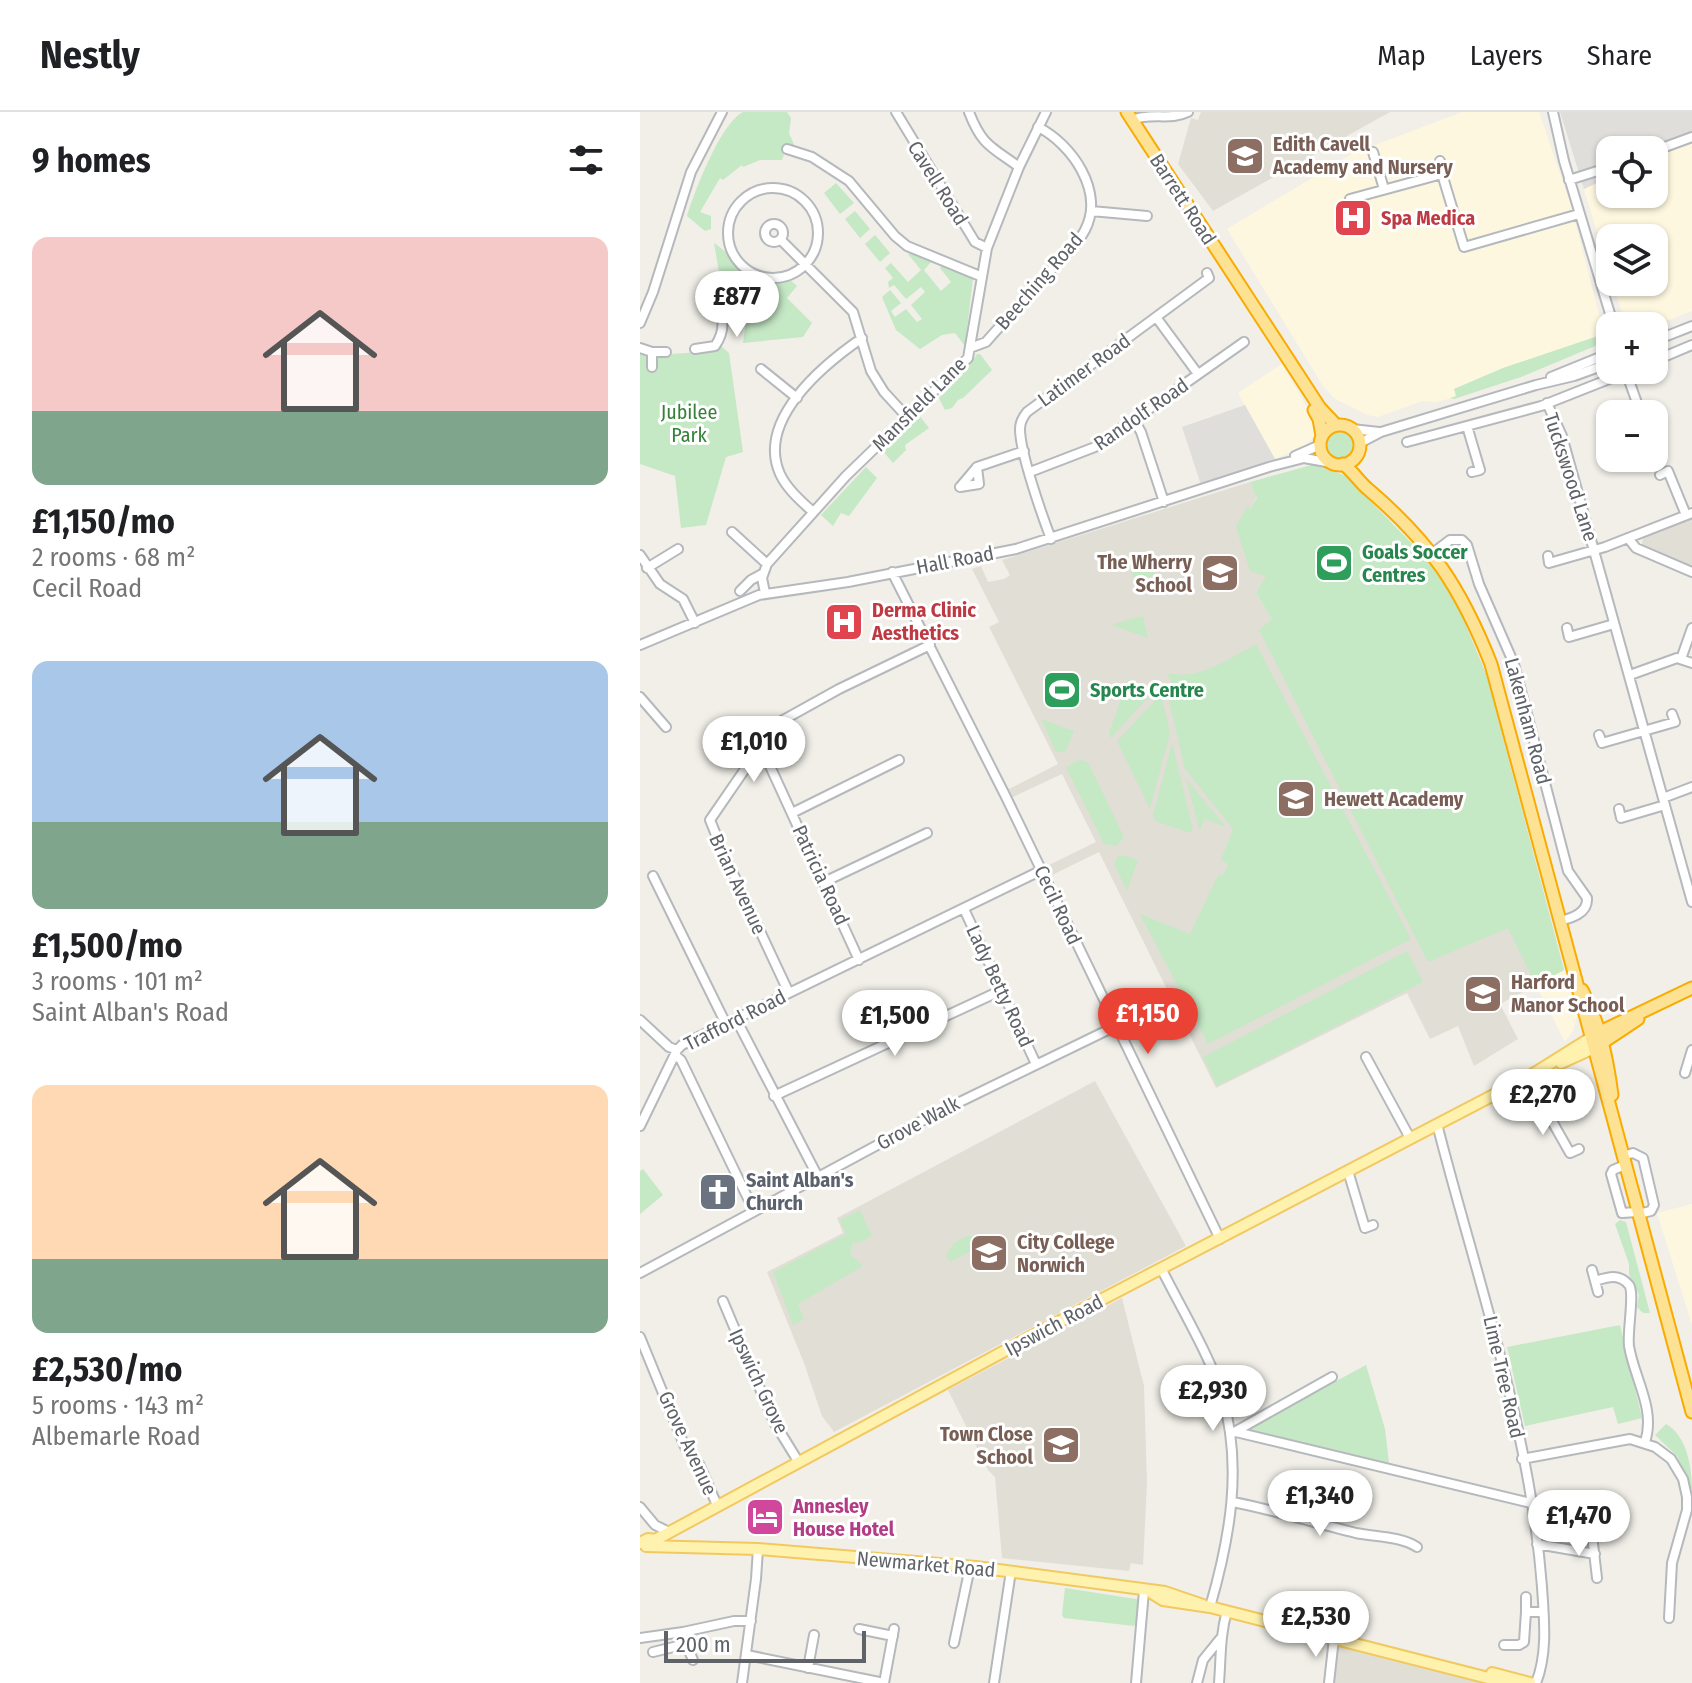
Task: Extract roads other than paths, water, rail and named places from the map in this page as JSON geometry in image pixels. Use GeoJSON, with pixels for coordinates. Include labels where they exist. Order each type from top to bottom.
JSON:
{"type":"FeatureCollection","features":[{"type":"Feature","properties":{"kind":"highway","name":"Barrett Road"},"geometry":{"type":"LineString","coordinates":[[1129,116],[1319,419],[1321,440]]}},
{"type":"Feature","properties":{"kind":"highway","name":"Barrett Road"},"geometry":{"type":"LineString","coordinates":[[1239,287],[1273,333],[1325,416],[1336,425]]}},
{"type":"Feature","properties":{"kind":"highway"},"geometry":{"type":"LineString","coordinates":[[1321,440],[1325,458],[1337,463],[1353,459],[1359,447],[1352,429],[1336,425]]}},
{"type":"Feature","properties":{"kind":"highway","name":"Hall Road"},"geometry":{"type":"LineString","coordinates":[[1321,440],[1328,429],[1336,425]]}},
{"type":"Feature","properties":{"kind":"highway","name":"Lakenham Road"},"geometry":{"type":"LineString","coordinates":[[1359,447],[1362,471],[1377,496]]}},
{"type":"Feature","properties":{"kind":"highway","name":"Lakenham Road"},"geometry":{"type":"LineString","coordinates":[[1337,463],[1377,496],[1433,553],[1461,596],[1491,664],[1573,971],[1594,1013],[1623,1160],[1692,1412]]}},
{"type":"Feature","properties":{"kind":"highway","name":"Ipswich Road"},"geometry":{"type":"LineString","coordinates":[[1597,1040],[1692,988]]}},
{"type":"Feature","properties":{"kind":"main road","name":"Ipswich Road"},"geometry":{"type":"LineString","coordinates":[[645,1547],[798,1461],[1597,1040]]}},
{"type":"Feature","properties":{"kind":"main road","name":"Newmarket Road"},"geometry":{"type":"LineString","coordinates":[[645,1547],[758,1549],[970,1567],[1147,1591],[1163,1600],[1227,1611],[1508,1683]]}},
{"type":"Feature","properties":{"kind":"main road","name":"Newmarket Road"},"geometry":{"type":"LineString","coordinates":[[1466,1670],[1496,1673],[1533,1683]]}},
{"type":"Feature","properties":{"kind":"street"},"geometry":{"type":"LineString","coordinates":[[641,321],[691,172],[722,112]]}},
{"type":"Feature","properties":{"kind":"street","name":"Cavell Road"},"geometry":{"type":"LineString","coordinates":[[896,112],[975,242],[987,248]]}},
{"type":"Feature","properties":{"kind":"street"},"geometry":{"type":"LineString","coordinates":[[969,112],[984,142],[1019,167]]}},
{"type":"Feature","properties":{"kind":"street","name":"Mansfield Lane"},"geometry":{"type":"LineString","coordinates":[[740,591],[762,574],[767,564],[813,512],[964,363],[970,348],[987,248],[1019,167],[1046,112]]}},
{"type":"Feature","properties":{"kind":"street"},"geometry":{"type":"LineString","coordinates":[[1129,116],[1188,112]]}},
{"type":"Feature","properties":{"kind":"street"},"geometry":{"type":"LineString","coordinates":[[1553,112],[1569,180],[1609,312]]}},
{"type":"Feature","properties":{"kind":"street","name":"Beeching Road"},"geometry":{"type":"LineString","coordinates":[[970,348],[986,342],[1076,243],[1084,233],[1091,211],[1087,179],[1081,169],[1064,145],[1038,127]]}},
{"type":"Feature","properties":{"kind":"street"},"geometry":{"type":"LineString","coordinates":[[1668,146],[1692,137]]}},
{"type":"Feature","properties":{"kind":"street"},"geometry":{"type":"LineString","coordinates":[[787,149],[812,157],[855,187],[907,246],[980,276]]}},
{"type":"Feature","properties":{"kind":"street"},"geometry":{"type":"LineString","coordinates":[[1373,152],[1384,189]]}},
{"type":"Feature","properties":{"kind":"street"},"geometry":{"type":"LineString","coordinates":[[1440,161],[1464,247],[1579,214]]}},
{"type":"Feature","properties":{"kind":"street"},"geometry":{"type":"LineString","coordinates":[[1569,180],[1596,171]]}},
{"type":"Feature","properties":{"kind":"street"},"geometry":{"type":"LineString","coordinates":[[1350,199],[1361,201],[1384,189],[1442,174]]}},
{"type":"Feature","properties":{"kind":"street"},"geometry":{"type":"LineString","coordinates":[[845,194],[855,187]]}},
{"type":"Feature","properties":{"kind":"street"},"geometry":{"type":"LineString","coordinates":[[772,188],[800,196],[815,215],[819,231],[816,248],[807,264],[791,275],[772,278],[752,273],[743,267],[732,251],[728,233],[729,222],[739,204],[754,192],[772,188]]}},
{"type":"Feature","properties":{"kind":"street"},"geometry":{"type":"LineString","coordinates":[[1091,211],[1147,216]]}},
{"type":"Feature","properties":{"kind":"street"},"geometry":{"type":"LineString","coordinates":[[781,240],[853,312],[878,382],[907,417]]}},
{"type":"Feature","properties":{"kind":"street","name":"Latimer Road"},"geometry":{"type":"LineString","coordinates":[[1051,539],[1024,451],[1020,425],[1027,412],[1210,278]]}},
{"type":"Feature","properties":{"kind":"street"},"geometry":{"type":"LineString","coordinates":[[695,349],[715,346],[721,335],[724,319],[715,295]]}},
{"type":"Feature","properties":{"kind":"street"},"geometry":{"type":"LineString","coordinates":[[1156,317],[1198,374]]}},
{"type":"Feature","properties":{"kind":"street"},"geometry":{"type":"LineString","coordinates":[[1668,335],[1692,326]]}},
{"type":"Feature","properties":{"kind":"street"},"geometry":{"type":"LineString","coordinates":[[813,512],[781,477],[777,465],[776,439],[785,413],[797,398],[815,377],[862,338]]}},
{"type":"Feature","properties":{"kind":"street","name":"Randolf Road"},"geometry":{"type":"LineString","coordinates":[[1030,472],[1095,447],[1244,342]]}},
{"type":"Feature","properties":{"kind":"street"},"geometry":{"type":"LineString","coordinates":[[1668,355],[1692,345]]}},
{"type":"Feature","properties":{"kind":"street"},"geometry":{"type":"LineString","coordinates":[[640,348],[666,352]]}},
{"type":"Feature","properties":{"kind":"street"},"geometry":{"type":"LineString","coordinates":[[652,352],[652,367]]}},
{"type":"Feature","properties":{"kind":"street"},"geometry":{"type":"LineString","coordinates":[[1536,385],[1596,359]]}},
{"type":"Feature","properties":{"kind":"street"},"geometry":{"type":"LineString","coordinates":[[1359,447],[1381,432],[1596,368]]}},
{"type":"Feature","properties":{"kind":"street"},"geometry":{"type":"LineString","coordinates":[[761,369],[797,398]]}},
{"type":"Feature","properties":{"kind":"street"},"geometry":{"type":"LineString","coordinates":[[1407,442],[1547,403],[1596,384]]}},
{"type":"Feature","properties":{"kind":"street","name":"Tuckswood Lane"},"geometry":{"type":"LineString","coordinates":[[1547,403],[1562,436],[1692,902]]}},
{"type":"Feature","properties":{"kind":"street"},"geometry":{"type":"LineString","coordinates":[[1134,420],[1141,432],[1164,502]]}},
{"type":"Feature","properties":{"kind":"street"},"geometry":{"type":"LineString","coordinates":[[1467,426],[1480,470]]}},
{"type":"Feature","properties":{"kind":"street"},"geometry":{"type":"LineString","coordinates":[[1352,429],[1381,432]]}},
{"type":"Feature","properties":{"kind":"street","name":"Hall Road"},"geometry":{"type":"LineString","coordinates":[[1269,467],[1321,440]]}},
{"type":"Feature","properties":{"kind":"street"},"geometry":{"type":"LineString","coordinates":[[977,467],[1024,451]]}},
{"type":"Feature","properties":{"kind":"street","name":"Hall Road"},"geometry":{"type":"LineString","coordinates":[[640,645],[765,593],[1016,549],[1269,467],[1304,458],[1337,463]]}},
{"type":"Feature","properties":{"kind":"street"},"geometry":{"type":"LineString","coordinates":[[1594,550],[1689,514],[1668,471]]}},
{"type":"Feature","properties":{"kind":"street"},"geometry":{"type":"LineString","coordinates":[[732,532],[767,564]]}},
{"type":"Feature","properties":{"kind":"street"},"geometry":{"type":"LineString","coordinates":[[1628,538],[1636,548],[1692,572]]}},
{"type":"Feature","properties":{"kind":"street","name":"Lakenham Road"},"geometry":{"type":"LineString","coordinates":[[1433,553],[1450,540],[1462,540],[1467,545],[1479,584],[1514,664],[1568,871],[1587,898],[1584,909],[1560,921]]}},
{"type":"Feature","properties":{"kind":"street"},"geometry":{"type":"LineString","coordinates":[[647,568],[670,557],[678,549]]}},
{"type":"Feature","properties":{"kind":"street","name":"Tuckswood Lane"},"geometry":{"type":"LineString","coordinates":[[1549,563],[1594,550]]}},
{"type":"Feature","properties":{"kind":"street"},"geometry":{"type":"LineString","coordinates":[[640,555],[660,584],[683,599],[695,623]]}},
{"type":"Feature","properties":{"kind":"street","name":"Cecil Road"},"geometry":{"type":"LineString","coordinates":[[892,572],[1042,870],[1220,1239]]}},
{"type":"Feature","properties":{"kind":"street"},"geometry":{"type":"LineString","coordinates":[[762,574],[765,593]]}},
{"type":"Feature","properties":{"kind":"street"},"geometry":{"type":"LineString","coordinates":[[1569,636],[1614,624]]}},
{"type":"Feature","properties":{"kind":"street"},"geometry":{"type":"LineString","coordinates":[[1681,659],[1692,628]]}},
{"type":"Feature","properties":{"kind":"street","name":"Brian Avenue"},"geometry":{"type":"LineString","coordinates":[[789,993],[710,820],[776,724],[930,645]]}},
{"type":"Feature","properties":{"kind":"street"},"geometry":{"type":"LineString","coordinates":[[1630,675],[1681,659],[1692,663]]}},
{"type":"Feature","properties":{"kind":"street"},"geometry":{"type":"LineString","coordinates":[[640,697],[666,727]]}},
{"type":"Feature","properties":{"kind":"street"},"geometry":{"type":"LineString","coordinates":[[1602,743],[1675,722]]}},
{"type":"Feature","properties":{"kind":"street","name":"Patricia Road"},"geometry":{"type":"LineString","coordinates":[[759,748],[859,960]]}},
{"type":"Feature","properties":{"kind":"street"},"geometry":{"type":"LineString","coordinates":[[792,813],[899,760]]}},
{"type":"Feature","properties":{"kind":"street"},"geometry":{"type":"LineString","coordinates":[[1621,818],[1664,802],[1692,787]]}},
{"type":"Feature","properties":{"kind":"street"},"geometry":{"type":"LineString","coordinates":[[824,882],[927,833]]}},
{"type":"Feature","properties":{"kind":"street","name":"Trafford Road"},"geometry":{"type":"LineString","coordinates":[[640,1126],[676,1052],[736,1019],[1042,870]]}},
{"type":"Feature","properties":{"kind":"street"},"geometry":{"type":"LineString","coordinates":[[653,876],[726,1024]]}},
{"type":"Feature","properties":{"kind":"street","name":"Lady Betty Road"},"geometry":{"type":"LineString","coordinates":[[964,909],[1036,1064]]}},
{"type":"Feature","properties":{"kind":"street"},"geometry":{"type":"LineString","coordinates":[[774,1096],[1002,990]]}},
{"type":"Feature","properties":{"kind":"street"},"geometry":{"type":"LineString","coordinates":[[736,1019],[818,1177]]}},
{"type":"Feature","properties":{"kind":"street"},"geometry":{"type":"LineString","coordinates":[[640,1020],[681,1060],[754,1211]]}},
{"type":"Feature","properties":{"kind":"street","name":"Grove Walk"},"geometry":{"type":"LineString","coordinates":[[640,1273],[933,1115],[1116,1026]]}},
{"type":"Feature","properties":{"kind":"street"},"geometry":{"type":"LineString","coordinates":[[1685,1073],[1692,1050]]}},
{"type":"Feature","properties":{"kind":"street"},"geometry":{"type":"LineString","coordinates":[[1366,1057],[1410,1138]]}},
{"type":"Feature","properties":{"kind":"street"},"geometry":{"type":"LineString","coordinates":[[1527,1077],[1570,1153],[1579,1149]]}},
{"type":"Feature","properties":{"kind":"street","name":"Lime Tree Road"},"geometry":{"type":"LineString","coordinates":[[1437,1124],[1477,1263],[1531,1503],[1544,1646],[1533,1683]]}},
{"type":"Feature","properties":{"kind":"street"},"geometry":{"type":"LineString","coordinates":[[1623,1160],[1633,1153],[1643,1158],[1654,1205],[1651,1211],[1637,1213]]}},
{"type":"Feature","properties":{"kind":"street"},"geometry":{"type":"LineString","coordinates":[[1348,1171],[1365,1229]]}},
{"type":"Feature","properties":{"kind":"street"},"geometry":{"type":"LineString","coordinates":[[1161,1268],[1222,1394],[1233,1432],[1233,1502],[1222,1565],[1206,1606]]}},
{"type":"Feature","properties":{"kind":"street"},"geometry":{"type":"LineString","coordinates":[[1592,1270],[1598,1292]]}},
{"type":"Feature","properties":{"kind":"street"},"geometry":{"type":"LineString","coordinates":[[1595,1281],[1619,1277],[1629,1284],[1633,1292],[1629,1313],[1629,1345],[1648,1410],[1649,1426],[1645,1442]]}},
{"type":"Feature","properties":{"kind":"street","name":"Ipswich Grove"},"geometry":{"type":"LineString","coordinates":[[723,1301],[774,1422],[798,1461]]}},
{"type":"Feature","properties":{"kind":"street","name":"Grove Avenue"},"geometry":{"type":"LineString","coordinates":[[640,1337],[685,1447],[699,1464],[717,1505]]}},
{"type":"Feature","properties":{"kind":"street"},"geometry":{"type":"LineString","coordinates":[[1233,1432],[1332,1377]]}},
{"type":"Feature","properties":{"kind":"street"},"geometry":{"type":"LineString","coordinates":[[1233,1432],[1531,1503]]}},
{"type":"Feature","properties":{"kind":"street"},"geometry":{"type":"LineString","coordinates":[[1522,1459],[1620,1439],[1645,1442],[1671,1459],[1683,1479],[1687,1510],[1672,1563],[1669,1618]]}},
{"type":"Feature","properties":{"kind":"street"},"geometry":{"type":"LineString","coordinates":[[1233,1502],[1409,1542],[1417,1547]]}},
{"type":"Feature","properties":{"kind":"street"},"geometry":{"type":"LineString","coordinates":[[640,1507],[655,1525],[669,1532]]}},
{"type":"Feature","properties":{"kind":"street"},"geometry":{"type":"LineString","coordinates":[[1592,1535],[1597,1578]]}},
{"type":"Feature","properties":{"kind":"street"},"geometry":{"type":"LineString","coordinates":[[1537,1544],[1595,1554]]}},
{"type":"Feature","properties":{"kind":"street"},"geometry":{"type":"LineString","coordinates":[[742,1683],[758,1549]]}},
{"type":"Feature","properties":{"kind":"street"},"geometry":{"type":"LineString","coordinates":[[954,1643],[970,1567]]}},
{"type":"Feature","properties":{"kind":"street"},"geometry":{"type":"LineString","coordinates":[[994,1683],[1011,1571]]}},
{"type":"Feature","properties":{"kind":"street"},"geometry":{"type":"LineString","coordinates":[[1136,1683],[1147,1591]]}},
{"type":"Feature","properties":{"kind":"street"},"geometry":{"type":"LineString","coordinates":[[1504,1645],[1524,1642],[1526,1597]]}},
{"type":"Feature","properties":{"kind":"street"},"geometry":{"type":"LineString","coordinates":[[1219,1683],[1220,1639],[1227,1611]]}},
{"type":"Feature","properties":{"kind":"street"},"geometry":{"type":"LineString","coordinates":[[1526,1612],[1543,1612]]}},
{"type":"Feature","properties":{"kind":"street"},"geometry":{"type":"LineString","coordinates":[[640,1638],[734,1621],[751,1621]]}},
{"type":"Feature","properties":{"kind":"street"},"geometry":{"type":"LineString","coordinates":[[747,1655],[884,1683],[894,1633],[859,1629]]}},
{"type":"Feature","properties":{"kind":"street"},"geometry":{"type":"LineString","coordinates":[[683,1632],[693,1660]]}},
{"type":"Feature","properties":{"kind":"street"},"geometry":{"type":"LineString","coordinates":[[808,1668],[814,1635]]}},
{"type":"Feature","properties":{"kind":"street"},"geometry":{"type":"LineString","coordinates":[[1329,1683],[1334,1638]]}},
{"type":"Feature","properties":{"kind":"street"},"geometry":{"type":"LineString","coordinates":[[1197,1683],[1203,1660],[1220,1639]]}},
{"type":"Feature","properties":{"kind":"street"},"geometry":{"type":"LineString","coordinates":[[653,1652],[686,1644]]}},
{"type":"Feature","properties":{"kind":"place","name":"Edith Cavell Academy and Nursery"},"geometry":{"type":"Point","coordinates":[1245,156]}},
{"type":"Feature","properties":{"kind":"place","name":"Spa Medica"},"geometry":{"type":"Point","coordinates":[1353,218]}},
{"type":"Feature","properties":{"kind":"place","name":"Goals Soccer Centres"},"geometry":{"type":"Point","coordinates":[1334,563]}},
{"type":"Feature","properties":{"kind":"place","name":"The Wherry School"},"geometry":{"type":"Point","coordinates":[1220,573]}},
{"type":"Feature","properties":{"kind":"place","name":"Derma Clinic Aesthetics"},"geometry":{"type":"Point","coordinates":[844,622]}},
{"type":"Feature","properties":{"kind":"place","name":"Sports Centre"},"geometry":{"type":"Point","coordinates":[1062,690]}},
{"type":"Feature","properties":{"kind":"place","name":"Hewett Academy"},"geometry":{"type":"Point","coordinates":[1296,799]}},
{"type":"Feature","properties":{"kind":"place","name":"Harford Manor School"},"geometry":{"type":"Point","coordinates":[1483,994]}},
{"type":"Feature","properties":{"kind":"place","name":"Saint Alban's Church"},"geometry":{"type":"Point","coordinates":[718,1192]}},
{"type":"Feature","properties":{"kind":"place","name":"City College Norwich"},"geometry":{"type":"Point","coordinates":[989,1253]}},
{"type":"Feature","properties":{"kind":"place","name":"Town Close School"},"geometry":{"type":"Point","coordinates":[1061,1445]}},
{"type":"Feature","properties":{"kind":"place","name":"Annesley House Hotel"},"geometry":{"type":"Point","coordinates":[765,1517]}},
{"type":"Feature","properties":{"kind":"park label","name":"Jubilee Park"},"geometry":{"type":"Point","coordinates":[689,424]}}]}
